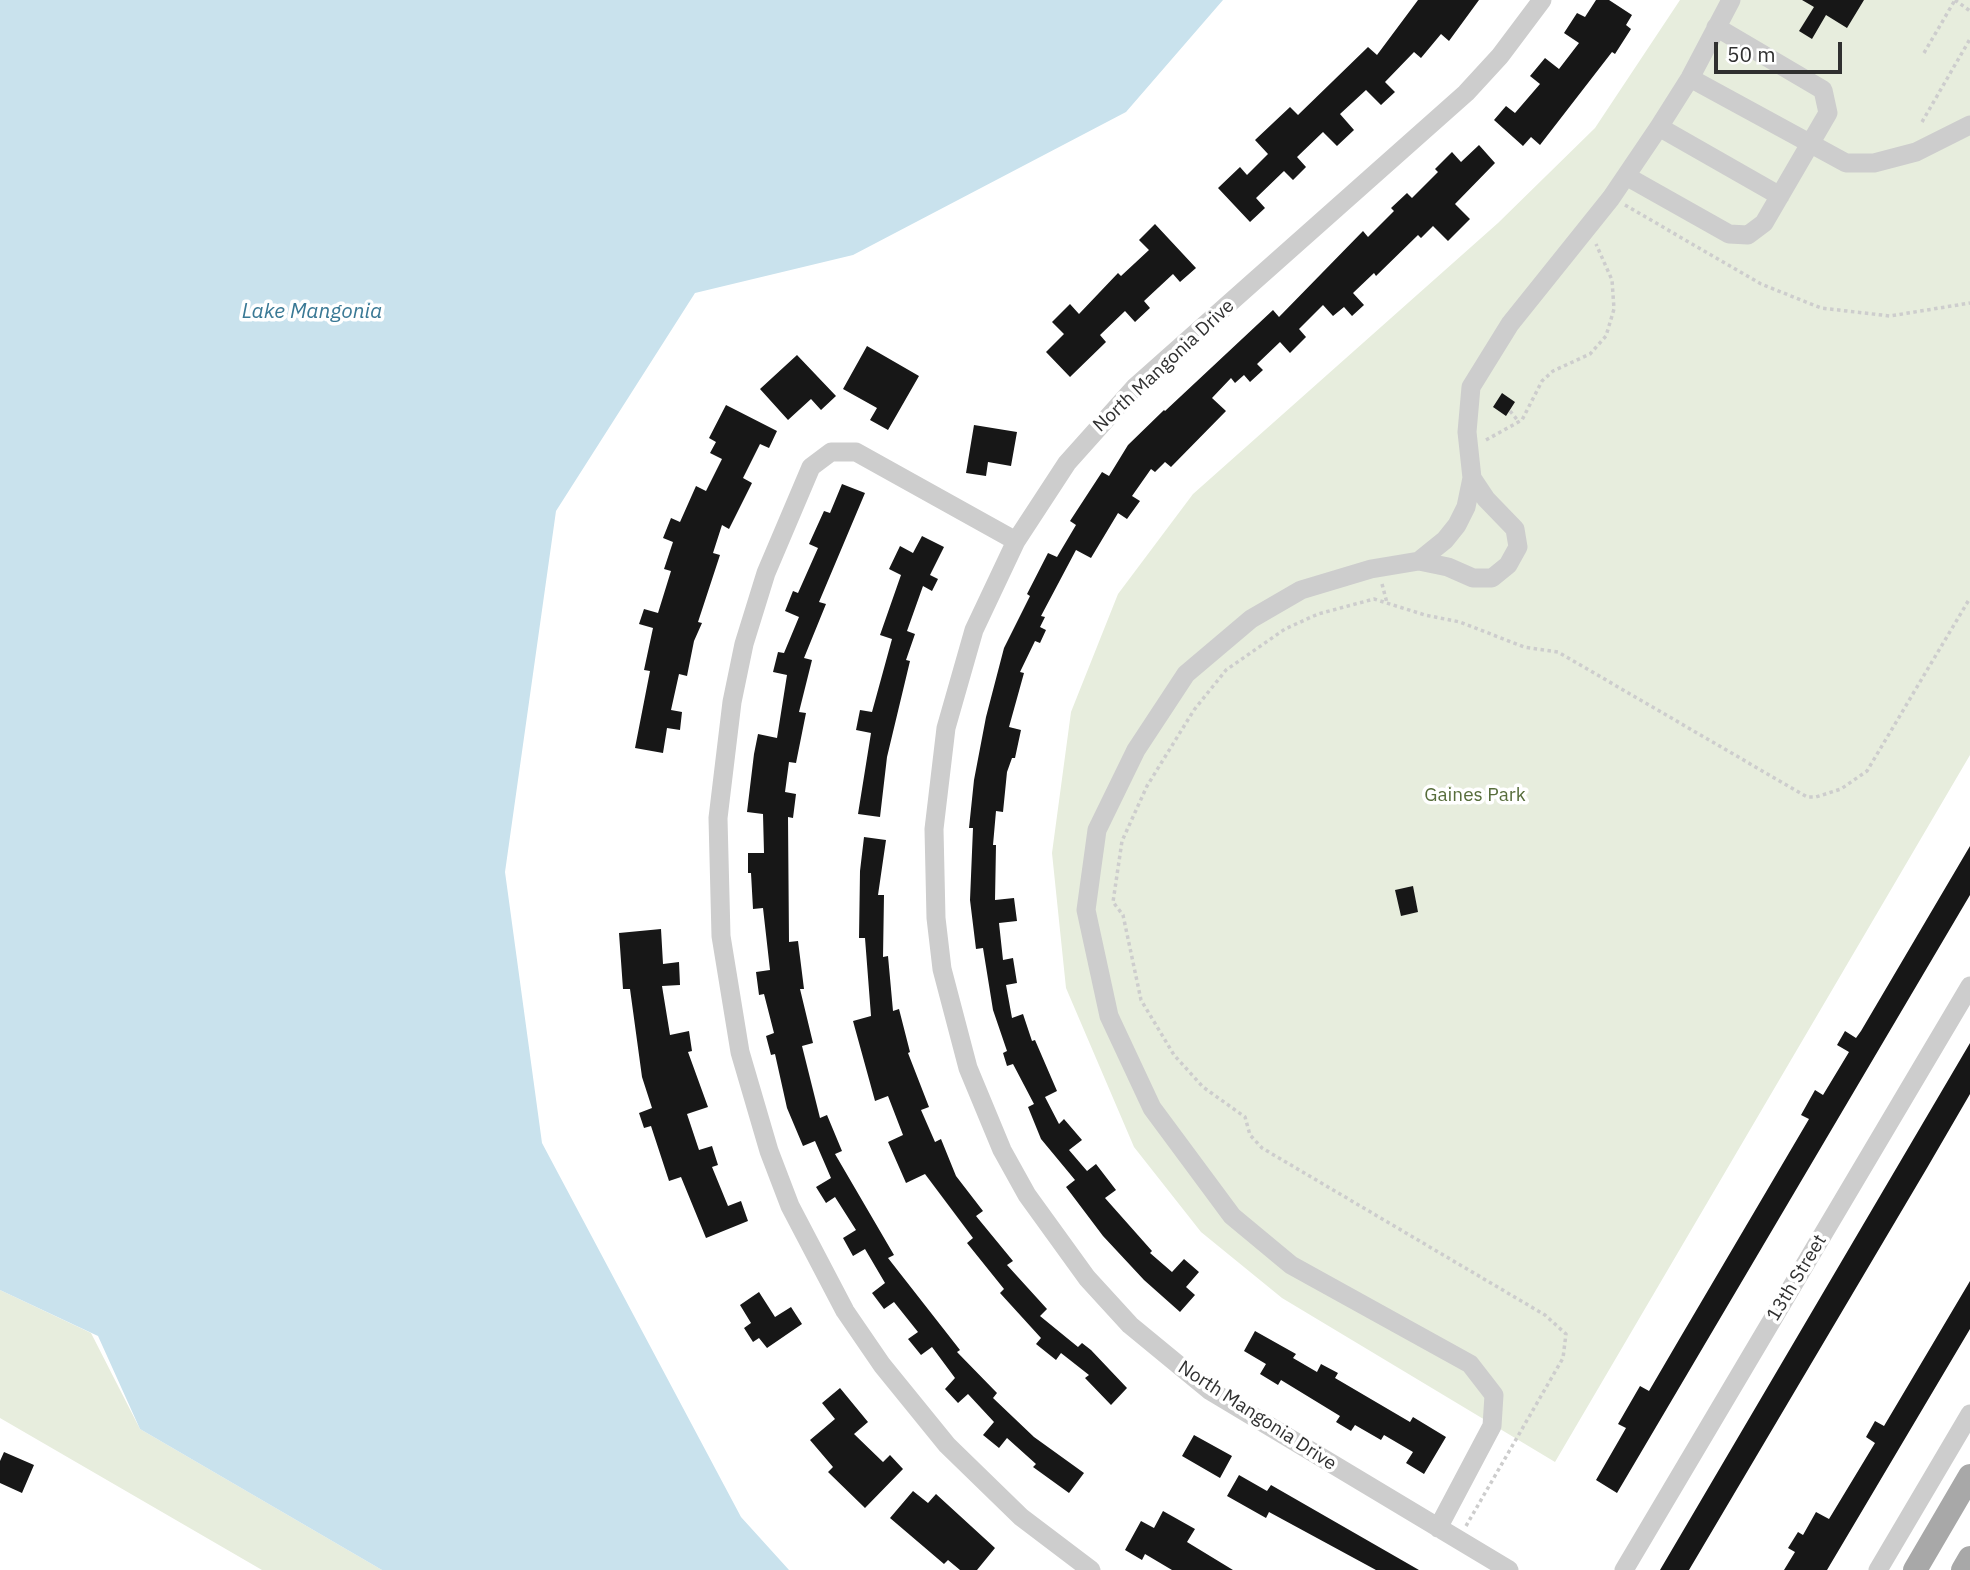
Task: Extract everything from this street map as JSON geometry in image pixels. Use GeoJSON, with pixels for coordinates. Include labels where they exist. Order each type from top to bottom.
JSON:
{"type":"FeatureCollection","features":[{"type":"Feature","properties":{"kind":"main road"},"geometry":{"type":"LineString","coordinates":[[1919,1563],[1970,1476]]}},
{"type":"Feature","properties":{"kind":"main road"},"geometry":{"type":"LineString","coordinates":[[1963,1570],[1970,1558]]}},
{"type":"Feature","properties":{"kind":"street","name":"North Mangonia Drive"},"geometry":{"type":"LineString","coordinates":[[1509,1570],[1209,1390],[1130,1325],[1055,1238],[1021,1184],[981,1104],[953,1019],[936,918],[934,829],[938,778],[958,679],[974,630],[1016,541],[1067,463],[1108,415],[1145,378],[1457,102],[1500,56],[1542,0]]}},
{"type":"Feature","properties":{"kind":"street"},"geometry":{"type":"LineString","coordinates":[[1419,561],[1445,540],[1466,507],[1472,478],[1468,432],[1472,387],[1510,324],[1626,176],[1659,127],[1690,78],[1731,0]]}},
{"type":"Feature","properties":{"kind":"street"},"geometry":{"type":"LineString","coordinates":[[1626,176],[1729,234],[1748,235],[1763,223],[1780,196],[1828,113],[1823,90],[1716,27]]}},
{"type":"Feature","properties":{"kind":"street"},"geometry":{"type":"LineString","coordinates":[[1690,78],[1846,163],[1874,163],[1916,152],[1970,125]]}},
{"type":"Feature","properties":{"kind":"street"},"geometry":{"type":"LineString","coordinates":[[1659,127],[1780,196]]}},
{"type":"Feature","properties":{"kind":"street"},"geometry":{"type":"LineString","coordinates":[[1016,541],[856,452],[831,452],[811,467],[766,573],[732,702],[718,818],[721,936],[740,1052],[769,1151],[801,1227],[845,1311],[888,1374],[947,1445],[1021,1517],[1091,1570]]}},
{"type":"Feature","properties":{"kind":"street"},"geometry":{"type":"LineString","coordinates":[[1438,1528],[1492,1426],[1494,1395],[1470,1364],[1291,1265],[1232,1216],[1152,1108],[1108,1016],[1086,910],[1097,830],[1136,750],[1186,674],[1251,619],[1301,590],[1371,569],[1419,561],[1448,567],[1473,578],[1492,578],[1508,565],[1518,547],[1515,529],[1486,499],[1472,478]]}},
{"type":"Feature","properties":{"kind":"street","name":"13th Street"},"geometry":{"type":"LineString","coordinates":[[1624,1570],[1970,986]]}},
{"type":"Feature","properties":{"kind":"street"},"geometry":{"type":"LineString","coordinates":[[1878,1570],[1970,1414]]}},
{"type":"Feature","properties":{"kind":"street"},"geometry":{"type":"LineString","coordinates":[[1895,1540],[1919,1563]]}},
{"type":"Feature","properties":{"kind":"path"},"geometry":{"type":"LineString","coordinates":[[1924,53],[1955,0],[1970,11]]}},
{"type":"Feature","properties":{"kind":"path"},"geometry":{"type":"LineString","coordinates":[[1922,122],[1970,39]]}},
{"type":"Feature","properties":{"kind":"path"},"geometry":{"type":"LineString","coordinates":[[1617,215],[1624,205],[1760,284],[1821,308],[1890,316],[1970,303]]}},
{"type":"Feature","properties":{"kind":"path"},"geometry":{"type":"LineString","coordinates":[[1482,447],[1485,440],[1519,422],[1527,413],[1542,381],[1553,371],[1590,354],[1606,336],[1614,309],[1612,280],[1596,244],[1603,234]]}},
{"type":"Feature","properties":{"kind":"path"},"geometry":{"type":"LineString","coordinates":[[1510,411],[1519,422]]}},
{"type":"Feature","properties":{"kind":"path"},"geometry":{"type":"LineString","coordinates":[[1387,604],[1381,581],[1393,578]]}},
{"type":"Feature","properties":{"kind":"path"},"geometry":{"type":"LineString","coordinates":[[1458,1539],[1563,1358],[1566,1334],[1545,1315],[1256,1143],[1245,1117],[1203,1087],[1158,1034],[1141,1000],[1123,915],[1113,902],[1116,868],[1131,818],[1175,738],[1219,677],[1275,634],[1300,621],[1374,599],[1460,622],[1524,646],[1559,652],[1807,797],[1841,789],[1867,771],[1970,598]]}},
{"type":"Feature","properties":{"kind":"green space","name":"Gaines Park"},"geometry":{"type":"Polygon","coordinates":[[[1680,0],[1970,0],[1970,755],[1555,1462],[1282,1298],[1201,1232],[1134,1147],[1066,988],[1052,853],[1071,712],[1118,594],[1193,494],[1498,223],[1595,128],[1680,0]]]}},
{"type":"Feature","properties":{"kind":"green space"},"geometry":{"type":"Polygon","coordinates":[[[0,1290],[91,1333],[140,1429],[382,1570],[262,1570],[0,1418],[0,1290]]]}},
{"type":"Feature","properties":{"kind":"water","name":"Lake Mangonia"},"geometry":{"type":"Polygon","coordinates":[[[0,0],[1223,0],[1126,112],[853,255],[695,293],[556,511],[505,872],[542,1143],[741,1517],[789,1570],[382,1570],[140,1429],[98,1336],[0,1290],[0,0]]]}},
{"type":"Feature","properties":{"kind":"building"},"geometry":{"type":"Polygon","coordinates":[[[1418,0],[1479,0],[1449,41],[1441,34],[1421,58],[1414,52],[1385,82],[1395,92],[1381,105],[1366,90],[1340,114],[1354,130],[1337,146],[1323,132],[1297,157],[1306,167],[1293,180],[1284,171],[1256,198],[1265,208],[1250,222],[1218,188],[1240,167],[1247,175],[1268,154],[1255,140],[1290,107],[1298,115],[1368,47],[1377,55],[1418,0]]]}},
{"type":"Feature","properties":{"kind":"building"},"geometry":{"type":"Polygon","coordinates":[[[1596,0],[1609,0],[1632,15],[1626,25],[1631,29],[1615,54],[1612,52],[1540,145],[1531,137],[1523,146],[1494,120],[1506,106],[1515,113],[1540,84],[1530,76],[1545,58],[1559,69],[1579,43],[1564,33],[1577,13],[1585,17],[1596,0]]]}},
{"type":"Feature","properties":{"kind":"building"},"geometry":{"type":"Polygon","coordinates":[[[1802,0],[1864,0],[1847,28],[1826,15],[1812,39],[1799,31],[1814,7],[1802,0]]]}},
{"type":"Feature","properties":{"kind":"building"},"geometry":{"type":"Polygon","coordinates":[[[1479,145],[1495,163],[1455,204],[1470,219],[1448,241],[1433,226],[1421,238],[1418,235],[1376,276],[1374,273],[1353,293],[1364,305],[1352,316],[1344,307],[1333,316],[1323,305],[1299,329],[1306,337],[1290,353],[1280,342],[1257,364],[1263,370],[1250,382],[1244,375],[1235,383],[1231,378],[1212,398],[1226,411],[1171,467],[1165,462],[1155,472],[1151,469],[1132,496],[1140,501],[1127,519],[1118,513],[1091,558],[1076,550],[1041,616],[1045,617],[1040,627],[1046,630],[1040,643],[1035,641],[1020,672],[1024,673],[1009,727],[1021,730],[1015,758],[1012,758],[1007,772],[1003,812],[996,811],[993,845],[996,845],[995,900],[1014,898],[1017,921],[999,923],[1003,960],[1013,958],[1017,983],[1006,985],[1012,1018],[1023,1014],[1032,1041],[1035,1040],[1057,1091],[1045,1097],[1059,1124],[1064,1119],[1082,1140],[1069,1150],[1087,1171],[1096,1164],[1116,1190],[1105,1198],[1152,1251],[1150,1253],[1172,1272],[1184,1259],[1199,1272],[1186,1287],[1195,1295],[1180,1312],[1144,1280],[1103,1236],[1066,1187],[1075,1180],[1041,1139],[1028,1107],[1034,1104],[1013,1064],[1007,1066],[1003,1053],[1007,1051],[993,1010],[983,948],[976,949],[970,900],[973,828],[969,828],[974,780],[986,717],[1004,648],[1030,596],[1027,594],[1048,553],[1057,557],[1076,525],[1070,521],[1102,472],[1109,476],[1128,445],[1164,410],[1273,310],[1279,317],[1363,231],[1368,237],[1394,211],[1391,208],[1407,193],[1412,198],[1438,172],[1435,169],[1452,152],[1461,162],[1479,145]]]}},
{"type":"Feature","properties":{"kind":"building"},"geometry":{"type":"Polygon","coordinates":[[[1155,224],[1196,268],[1180,282],[1173,274],[1144,301],[1150,308],[1135,322],[1125,311],[1100,335],[1106,342],[1070,377],[1046,352],[1064,334],[1052,322],[1070,304],[1079,314],[1118,273],[1121,276],[1149,250],[1139,240],[1155,224]]]}},
{"type":"Feature","properties":{"kind":"building"},"geometry":{"type":"Polygon","coordinates":[[[867,346],[919,376],[888,430],[870,420],[877,408],[843,389],[867,346]]]}},
{"type":"Feature","properties":{"kind":"building"},"geometry":{"type":"Polygon","coordinates":[[[797,355],[836,396],[821,410],[811,399],[788,420],[760,389],[797,355]]]}},
{"type":"Feature","properties":{"kind":"building"},"geometry":{"type":"Polygon","coordinates":[[[1502,393],[1515,402],[1506,416],[1493,407],[1502,393]]]}},
{"type":"Feature","properties":{"kind":"building"},"geometry":{"type":"Polygon","coordinates":[[[726,405],[777,431],[769,448],[760,444],[743,478],[752,483],[729,529],[722,525],[713,553],[720,555],[698,622],[702,623],[694,641],[687,676],[679,674],[671,710],[682,712],[680,730],[667,728],[663,753],[635,748],[650,671],[644,670],[653,628],[639,624],[644,609],[658,613],[671,571],[664,569],[673,542],[663,538],[671,518],[680,522],[696,486],[706,491],[722,459],[710,453],[716,442],[709,438],[726,405]]]}},
{"type":"Feature","properties":{"kind":"building"},"geometry":{"type":"Polygon","coordinates":[[[974,425],[1017,432],[1011,466],[988,462],[986,476],[966,473],[974,425]]]}},
{"type":"Feature","properties":{"kind":"building"},"geometry":{"type":"Polygon","coordinates":[[[842,484],[865,493],[819,602],[826,604],[804,658],[812,660],[799,712],[806,713],[796,763],[789,762],[785,792],[796,794],[793,818],[788,817],[789,942],[798,941],[804,989],[800,989],[813,1043],[802,1046],[820,1118],[827,1115],[842,1151],[835,1154],[894,1255],[888,1258],[960,1350],[957,1352],[997,1393],[993,1398],[1034,1437],[1084,1473],[1069,1493],[1033,1467],[1036,1464],[1007,1438],[999,1448],[983,1435],[994,1422],[968,1394],[958,1403],[945,1389],[955,1378],[932,1347],[921,1355],[908,1339],[918,1332],[894,1302],[884,1309],[872,1293],[885,1283],[865,1249],[853,1256],[843,1238],[856,1230],[835,1197],[826,1203],[816,1187],[831,1178],[815,1141],[803,1146],[787,1108],[775,1054],[771,1055],[766,1036],[774,1033],[764,994],[759,995],[756,972],[770,970],[763,908],[753,909],[751,873],[748,873],[748,853],[764,853],[763,814],[747,812],[754,754],[758,734],[777,738],[787,675],[773,672],[778,652],[784,653],[799,617],[785,611],[793,591],[798,593],[818,548],[809,544],[824,511],[830,513],[842,484]]]}},
{"type":"Feature","properties":{"kind":"building"},"geometry":{"type":"Polygon","coordinates":[[[922,536],[944,547],[930,575],[938,579],[932,591],[923,586],[907,631],[915,634],[906,660],[910,661],[887,757],[880,817],[858,814],[871,733],[856,730],[860,710],[872,712],[892,639],[880,635],[901,575],[889,569],[900,546],[913,553],[922,536]]]}},
{"type":"Feature","properties":{"kind":"building"},"geometry":{"type":"Polygon","coordinates":[[[864,837],[886,840],[878,895],[884,895],[883,957],[888,956],[893,1011],[899,1009],[910,1052],[908,1053],[929,1107],[921,1110],[935,1142],[941,1139],[956,1176],[983,1211],[976,1216],[1013,1261],[1007,1265],[1047,1309],[1040,1316],[1078,1347],[1082,1343],[1091,1350],[1127,1388],[1111,1405],[1085,1378],[1089,1375],[1061,1353],[1056,1360],[1036,1344],[1041,1338],[1000,1293],[1004,1289],[967,1243],[973,1238],[925,1174],[906,1183],[888,1142],[903,1135],[888,1096],[875,1101],[853,1021],[871,1016],[865,938],[859,938],[860,871],[864,837]]]}},
{"type":"Feature","properties":{"kind":"building"},"geometry":{"type":"Polygon","coordinates":[[[1970,846],[1970,895],[1617,1493],[1596,1480],[1626,1428],[1618,1424],[1640,1386],[1649,1391],[1809,1119],[1801,1115],[1815,1090],[1823,1095],[1849,1052],[1837,1045],[1845,1031],[1856,1038],[1861,1031],[1970,846]]]}},
{"type":"Feature","properties":{"kind":"building"},"geometry":{"type":"Polygon","coordinates":[[[1413,886],[1418,912],[1401,916],[1395,890],[1413,886]]]}},
{"type":"Feature","properties":{"kind":"building"},"geometry":{"type":"Polygon","coordinates":[[[661,929],[663,964],[679,962],[680,985],[662,986],[670,1035],[689,1031],[692,1051],[688,1052],[708,1107],[687,1114],[699,1150],[712,1146],[718,1165],[712,1167],[728,1206],[741,1201],[748,1221],[706,1238],[681,1177],[669,1181],[651,1126],[644,1128],[639,1113],[652,1108],[642,1077],[630,989],[623,989],[619,933],[661,929]]]}},
{"type":"Feature","properties":{"kind":"building"},"geometry":{"type":"Polygon","coordinates":[[[1970,1043],[1970,1094],[1927,1168],[1689,1570],[1660,1570],[1970,1043]]]}},
{"type":"Feature","properties":{"kind":"building"},"geometry":{"type":"Polygon","coordinates":[[[1970,1281],[1970,1329],[1827,1570],[1784,1570],[1795,1552],[1788,1548],[1798,1532],[1803,1535],[1816,1512],[1829,1519],[1875,1443],[1866,1437],[1875,1421],[1884,1426],[1970,1281]]]}},
{"type":"Feature","properties":{"kind":"building"},"geometry":{"type":"Polygon","coordinates":[[[759,1292],[775,1317],[791,1307],[802,1324],[767,1348],[759,1338],[753,1342],[744,1328],[751,1323],[740,1305],[759,1292]]]}},
{"type":"Feature","properties":{"kind":"building"},"geometry":{"type":"Polygon","coordinates":[[[1255,1331],[1296,1354],[1293,1358],[1317,1372],[1321,1364],[1338,1373],[1335,1378],[1410,1422],[1413,1417],[1446,1437],[1424,1474],[1406,1463],[1413,1452],[1384,1435],[1381,1440],[1355,1425],[1351,1431],[1336,1422],[1340,1416],[1281,1380],[1278,1385],[1260,1374],[1266,1364],[1244,1351],[1255,1331]]]}},
{"type":"Feature","properties":{"kind":"building"},"geometry":{"type":"Polygon","coordinates":[[[840,1388],[868,1422],[854,1434],[883,1462],[890,1455],[903,1469],[865,1508],[828,1472],[833,1467],[810,1440],[835,1419],[822,1403],[840,1388]]]}},
{"type":"Feature","properties":{"kind":"building"},"geometry":{"type":"Polygon","coordinates":[[[1194,1435],[1232,1456],[1220,1478],[1182,1456],[1194,1435]]]}},
{"type":"Feature","properties":{"kind":"building"},"geometry":{"type":"Polygon","coordinates":[[[4,1452],[34,1465],[22,1493],[0,1483],[0,1461],[4,1452]]]}},
{"type":"Feature","properties":{"kind":"building"},"geometry":{"type":"Polygon","coordinates":[[[1239,1475],[1267,1491],[1271,1485],[1419,1570],[1376,1570],[1269,1512],[1266,1518],[1227,1496],[1239,1475]]]}},
{"type":"Feature","properties":{"kind":"building"},"geometry":{"type":"Polygon","coordinates":[[[913,1491],[928,1503],[936,1494],[995,1548],[977,1570],[960,1570],[948,1560],[944,1564],[890,1518],[913,1491]]]}},
{"type":"Feature","properties":{"kind":"building"},"geometry":{"type":"Polygon","coordinates":[[[1163,1511],[1195,1529],[1187,1542],[1233,1570],[1172,1570],[1145,1554],[1142,1560],[1125,1550],[1141,1521],[1154,1528],[1163,1511]]]}}]}
